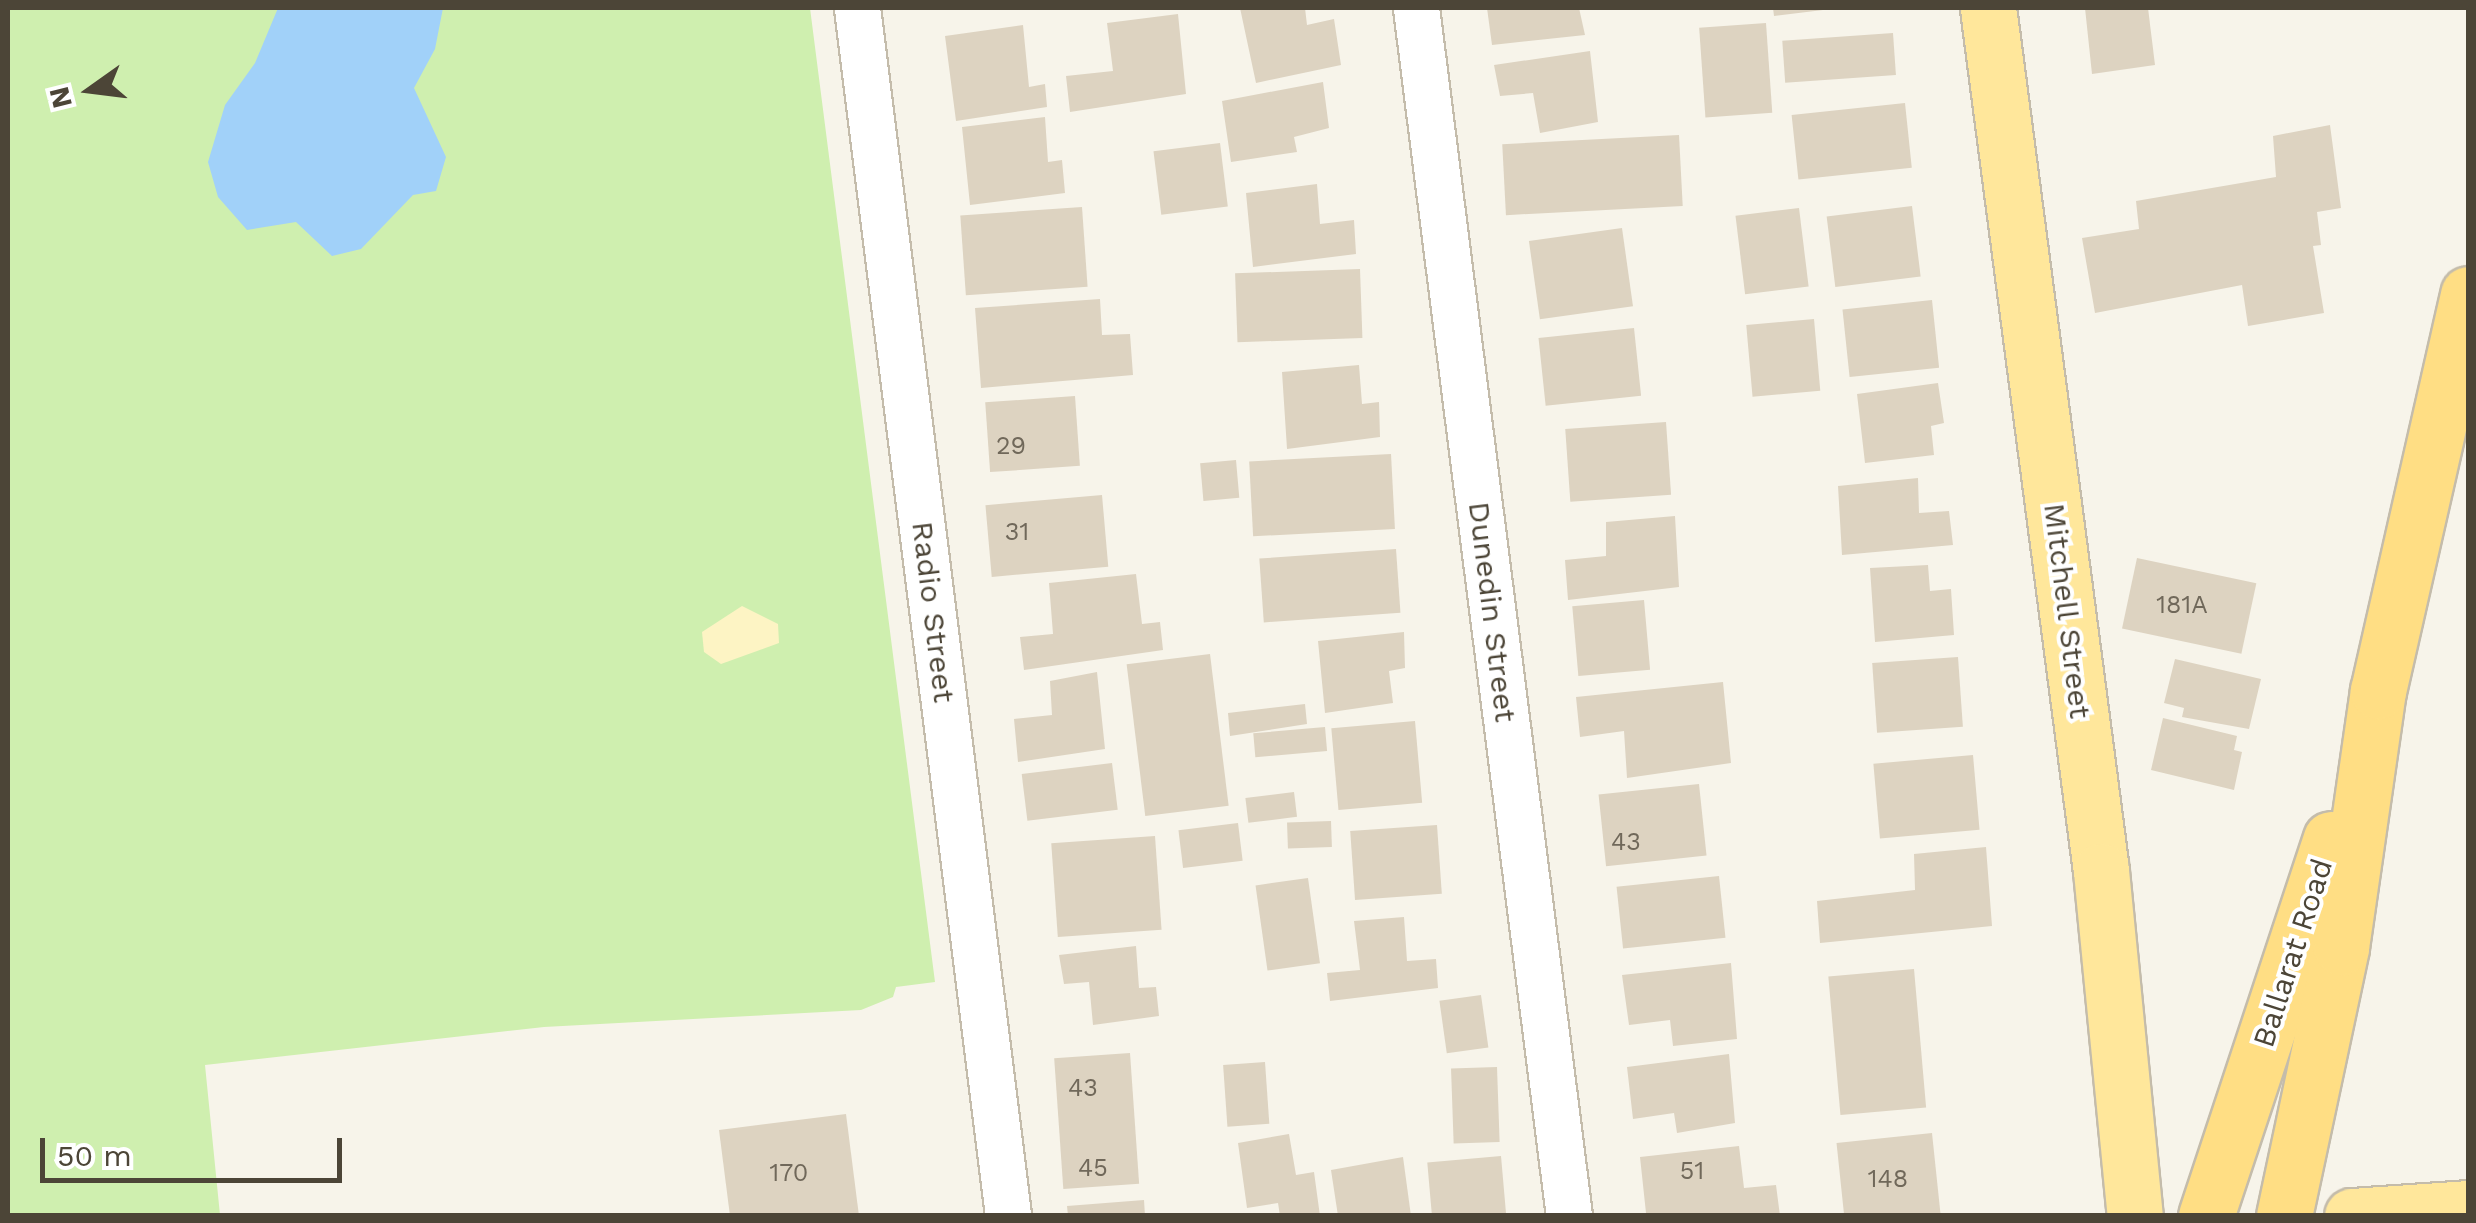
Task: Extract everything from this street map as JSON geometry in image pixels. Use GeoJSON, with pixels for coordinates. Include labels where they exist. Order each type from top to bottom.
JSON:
{"type":"FeatureCollection","features":[{"type":"Feature","properties":{"kind":"highway","name":"Ballarat Road"},"geometry":{"type":"LineString","coordinates":[[2284,1216],[2341,947],[2378,691],[2468,294]]}},
{"type":"Feature","properties":{"kind":"highway","name":"Ballarat Road"},"geometry":{"type":"LineString","coordinates":[[2206,1216],[2378,691]]}},
{"type":"Feature","properties":{"kind":"main road","name":"Mitchell Street"},"geometry":{"type":"LineString","coordinates":[[1988,8],[2101,871],[2136,1216]]}},
{"type":"Feature","properties":{"kind":"main road"},"geometry":{"type":"LineString","coordinates":[[2352,1216],[2468,1208]]}},
{"type":"Feature","properties":{"kind":"street","name":"Radio Street"},"geometry":{"type":"LineString","coordinates":[[857,8],[1008,1216]]}},
{"type":"Feature","properties":{"kind":"street","name":"Dunedin Street"},"geometry":{"type":"LineString","coordinates":[[1416,8],[1568,1216]]}},
{"type":"Feature","properties":{"kind":"green space"},"geometry":{"type":"Polygon","coordinates":[[[8,8],[810,8],[935,982],[896,987],[893,997],[861,1010],[544,1027],[205,1065],[220,1215],[8,1215],[8,8]]]}},
{"type":"Feature","properties":{"kind":"sand"},"geometry":{"type":"Polygon","coordinates":[[[742,606],[778,624],[779,643],[721,664],[704,652],[702,632],[742,606]]]}},
{"type":"Feature","properties":{"kind":"water"},"geometry":{"type":"Polygon","coordinates":[[[278,8],[443,8],[435,49],[414,88],[446,157],[436,191],[413,195],[361,249],[332,256],[296,222],[247,230],[218,197],[208,162],[225,105],[255,63],[278,8]]]}},
{"type":"Feature","properties":{"kind":"building"},"geometry":{"type":"Polygon","coordinates":[[[1240,8],[1305,8],[1307,25],[1334,19],[1341,65],[1256,83],[1240,8]]]}},
{"type":"Feature","properties":{"kind":"building"},"geometry":{"type":"Polygon","coordinates":[[[1487,8],[1579,8],[1585,35],[1492,45],[1487,8]]]}},
{"type":"Feature","properties":{"kind":"building"},"geometry":{"type":"Polygon","coordinates":[[[1773,8],[1823,8],[1823,10],[1774,16],[1773,8]]]}},
{"type":"Feature","properties":{"kind":"building"},"geometry":{"type":"Polygon","coordinates":[[[2085,8],[2148,8],[2155,65],[2092,74],[2085,8]]]}},
{"type":"Feature","properties":{"kind":"building"},"geometry":{"type":"Polygon","coordinates":[[[1178,14],[1186,94],[1070,112],[1066,76],[1113,71],[1107,23],[1178,14]]]}},
{"type":"Feature","properties":{"kind":"building"},"geometry":{"type":"Polygon","coordinates":[[[1766,23],[1772,113],[1705,117],[1699,28],[1766,23]]]}},
{"type":"Feature","properties":{"kind":"building"},"geometry":{"type":"Polygon","coordinates":[[[1023,25],[1029,87],[1045,84],[1047,107],[956,121],[945,36],[1023,25]]]}},
{"type":"Feature","properties":{"kind":"building"},"geometry":{"type":"Polygon","coordinates":[[[1893,33],[1896,75],[1785,83],[1782,41],[1893,33]]]}},
{"type":"Feature","properties":{"kind":"building"},"geometry":{"type":"Polygon","coordinates":[[[1590,51],[1598,122],[1540,133],[1533,93],[1500,96],[1494,65],[1590,51]]]}},
{"type":"Feature","properties":{"kind":"building"},"geometry":{"type":"Polygon","coordinates":[[[1323,82],[1329,128],[1294,137],[1297,152],[1231,162],[1222,101],[1323,82]]]}},
{"type":"Feature","properties":{"kind":"building"},"geometry":{"type":"Polygon","coordinates":[[[1905,103],[1912,168],[1798,180],[1792,115],[1905,103]]]}},
{"type":"Feature","properties":{"kind":"building"},"geometry":{"type":"Polygon","coordinates":[[[1045,117],[1048,162],[1062,160],[1065,193],[970,205],[962,127],[1045,117]]]}},
{"type":"Feature","properties":{"kind":"building"},"geometry":{"type":"Polygon","coordinates":[[[2330,125],[2341,208],[2317,212],[2321,245],[2313,246],[2324,313],[2248,326],[2242,285],[2095,313],[2082,238],[2139,229],[2136,201],[2276,177],[2273,136],[2330,125]]]}},
{"type":"Feature","properties":{"kind":"building"},"geometry":{"type":"Polygon","coordinates":[[[1679,135],[1683,206],[1506,215],[1502,144],[1679,135]]]}},
{"type":"Feature","properties":{"kind":"building"},"geometry":{"type":"Polygon","coordinates":[[[1220,143],[1228,207],[1161,215],[1153,151],[1220,143]]]}},
{"type":"Feature","properties":{"kind":"building"},"geometry":{"type":"Polygon","coordinates":[[[1317,184],[1320,224],[1354,220],[1356,254],[1253,267],[1246,193],[1317,184]]]}},
{"type":"Feature","properties":{"kind":"building"},"geometry":{"type":"Polygon","coordinates":[[[1912,206],[1921,276],[1835,287],[1827,216],[1912,206]]]}},
{"type":"Feature","properties":{"kind":"building"},"geometry":{"type":"Polygon","coordinates":[[[1082,207],[1088,287],[966,295],[960,216],[1082,207]]]}},
{"type":"Feature","properties":{"kind":"building"},"geometry":{"type":"Polygon","coordinates":[[[1799,208],[1809,286],[1745,294],[1735,216],[1799,208]]]}},
{"type":"Feature","properties":{"kind":"building"},"geometry":{"type":"Polygon","coordinates":[[[1622,228],[1633,306],[1540,319],[1529,241],[1622,228]]]}},
{"type":"Feature","properties":{"kind":"building"},"geometry":{"type":"Polygon","coordinates":[[[1360,269],[1362,338],[1237,342],[1235,273],[1360,269]]]}},
{"type":"Feature","properties":{"kind":"building"},"geometry":{"type":"Polygon","coordinates":[[[1100,299],[1102,335],[1130,334],[1133,375],[981,388],[975,308],[1100,299]]]}},
{"type":"Feature","properties":{"kind":"building"},"geometry":{"type":"Polygon","coordinates":[[[1932,300],[1939,368],[1850,377],[1842,309],[1932,300]]]}},
{"type":"Feature","properties":{"kind":"building"},"geometry":{"type":"Polygon","coordinates":[[[1814,319],[1820,391],[1753,397],[1746,325],[1814,319]]]}},
{"type":"Feature","properties":{"kind":"building"},"geometry":{"type":"Polygon","coordinates":[[[1634,328],[1641,396],[1546,406],[1539,338],[1634,328]]]}},
{"type":"Feature","properties":{"kind":"building"},"geometry":{"type":"Polygon","coordinates":[[[1359,365],[1362,404],[1379,402],[1380,437],[1287,449],[1282,372],[1359,365]]]}},
{"type":"Feature","properties":{"kind":"building"},"geometry":{"type":"Polygon","coordinates":[[[1938,383],[1944,423],[1931,426],[1934,455],[1865,463],[1857,394],[1938,383]]]}},
{"type":"Feature","properties":{"kind":"building"},"geometry":{"type":"Polygon","coordinates":[[[1075,396],[1080,466],[990,472],[985,402],[1075,396]]]}},
{"type":"Feature","properties":{"kind":"building"},"geometry":{"type":"Polygon","coordinates":[[[1666,422],[1671,495],[1570,502],[1565,429],[1666,422]]]}},
{"type":"Feature","properties":{"kind":"building"},"geometry":{"type":"Polygon","coordinates":[[[1391,454],[1395,529],[1253,536],[1249,461],[1391,454]]]}},
{"type":"Feature","properties":{"kind":"building"},"geometry":{"type":"Polygon","coordinates":[[[1236,460],[1239,498],[1203,501],[1200,463],[1236,460]]]}},
{"type":"Feature","properties":{"kind":"building"},"geometry":{"type":"Polygon","coordinates":[[[1918,478],[1919,513],[1949,511],[1953,545],[1842,555],[1838,486],[1918,478]]]}},
{"type":"Feature","properties":{"kind":"building"},"geometry":{"type":"Polygon","coordinates":[[[1102,495],[1108,567],[992,577],[985,505],[1102,495]]]}},
{"type":"Feature","properties":{"kind":"building"},"geometry":{"type":"Polygon","coordinates":[[[1675,516],[1679,587],[1568,600],[1565,560],[1606,556],[1606,522],[1675,516]]]}},
{"type":"Feature","properties":{"kind":"building"},"geometry":{"type":"Polygon","coordinates":[[[1396,549],[1400,613],[1264,622],[1259,559],[1396,549]]]}},
{"type":"Feature","properties":{"kind":"building"},"geometry":{"type":"Polygon","coordinates":[[[2137,558],[2256,583],[2241,654],[2122,628],[2137,558]]]}},
{"type":"Feature","properties":{"kind":"building"},"geometry":{"type":"Polygon","coordinates":[[[1928,565],[1930,591],[1951,589],[1954,635],[1875,642],[1870,568],[1928,565]]]}},
{"type":"Feature","properties":{"kind":"building"},"geometry":{"type":"Polygon","coordinates":[[[1136,574],[1142,624],[1160,622],[1163,650],[1024,670],[1020,637],[1053,634],[1049,583],[1136,574]]]}},
{"type":"Feature","properties":{"kind":"building"},"geometry":{"type":"Polygon","coordinates":[[[1644,600],[1650,670],[1578,676],[1572,606],[1644,600]]]}},
{"type":"Feature","properties":{"kind":"building"},"geometry":{"type":"Polygon","coordinates":[[[1404,632],[1405,668],[1389,671],[1393,703],[1325,713],[1318,641],[1404,632]]]}},
{"type":"Feature","properties":{"kind":"building"},"geometry":{"type":"Polygon","coordinates":[[[1210,654],[1229,806],[1145,816],[1127,664],[1210,654]]]}},
{"type":"Feature","properties":{"kind":"building"},"geometry":{"type":"Polygon","coordinates":[[[1958,657],[1963,727],[1877,733],[1872,663],[1958,657]]]}},
{"type":"Feature","properties":{"kind":"building"},"geometry":{"type":"Polygon","coordinates":[[[2175,659],[2261,679],[2249,729],[2182,717],[2184,708],[2164,703],[2175,659]]]}},
{"type":"Feature","properties":{"kind":"building"},"geometry":{"type":"Polygon","coordinates":[[[1097,672],[1105,749],[1018,762],[1014,719],[1052,715],[1050,681],[1097,672]]]}},
{"type":"Feature","properties":{"kind":"building"},"geometry":{"type":"Polygon","coordinates":[[[1723,682],[1731,763],[1627,778],[1624,731],[1580,737],[1576,697],[1723,682]]]}},
{"type":"Feature","properties":{"kind":"building"},"geometry":{"type":"Polygon","coordinates":[[[1305,704],[1307,724],[1230,736],[1228,713],[1305,704]]]}},
{"type":"Feature","properties":{"kind":"building"},"geometry":{"type":"Polygon","coordinates":[[[2163,718],[2237,736],[2234,750],[2242,752],[2234,790],[2151,770],[2163,718]]]}},
{"type":"Feature","properties":{"kind":"building"},"geometry":{"type":"Polygon","coordinates":[[[1415,721],[1422,803],[1338,810],[1331,728],[1415,721]]]}},
{"type":"Feature","properties":{"kind":"building"},"geometry":{"type":"Polygon","coordinates":[[[1325,727],[1327,751],[1255,757],[1253,733],[1325,727]]]}},
{"type":"Feature","properties":{"kind":"building"},"geometry":{"type":"Polygon","coordinates":[[[1973,755],[1980,830],[1880,838],[1873,764],[1973,755]]]}},
{"type":"Feature","properties":{"kind":"building"},"geometry":{"type":"Polygon","coordinates":[[[1112,763],[1118,810],[1027,821],[1022,774],[1112,763]]]}},
{"type":"Feature","properties":{"kind":"building"},"geometry":{"type":"Polygon","coordinates":[[[1699,784],[1707,856],[1606,866],[1599,795],[1699,784]]]}},
{"type":"Feature","properties":{"kind":"building"},"geometry":{"type":"Polygon","coordinates":[[[1294,792],[1297,817],[1248,823],[1245,798],[1294,792]]]}},
{"type":"Feature","properties":{"kind":"building"},"geometry":{"type":"Polygon","coordinates":[[[1331,821],[1332,847],[1288,849],[1287,823],[1331,821]]]}},
{"type":"Feature","properties":{"kind":"building"},"geometry":{"type":"Polygon","coordinates":[[[1238,823],[1243,861],[1183,868],[1178,830],[1238,823]]]}},
{"type":"Feature","properties":{"kind":"building"},"geometry":{"type":"Polygon","coordinates":[[[1437,825],[1442,894],[1355,900],[1350,831],[1437,825]]]}},
{"type":"Feature","properties":{"kind":"building"},"geometry":{"type":"Polygon","coordinates":[[[1155,836],[1162,930],[1058,937],[1051,843],[1155,836]]]}},
{"type":"Feature","properties":{"kind":"building"},"geometry":{"type":"Polygon","coordinates":[[[1986,847],[1992,926],[1820,943],[1817,901],[1915,890],[1914,854],[1986,847]]]}},
{"type":"Feature","properties":{"kind":"building"},"geometry":{"type":"Polygon","coordinates":[[[1719,876],[1725,938],[1623,948],[1617,887],[1719,876]]]}},
{"type":"Feature","properties":{"kind":"building"},"geometry":{"type":"Polygon","coordinates":[[[1308,878],[1320,963],[1267,971],[1256,885],[1308,878]]]}},
{"type":"Feature","properties":{"kind":"building"},"geometry":{"type":"Polygon","coordinates":[[[1404,917],[1407,961],[1436,959],[1438,988],[1330,1001],[1327,973],[1360,970],[1354,921],[1404,917]]]}},
{"type":"Feature","properties":{"kind":"building"},"geometry":{"type":"Polygon","coordinates":[[[1136,946],[1139,988],[1156,987],[1159,1016],[1093,1025],[1089,982],[1064,984],[1059,955],[1136,946]]]}},
{"type":"Feature","properties":{"kind":"building"},"geometry":{"type":"Polygon","coordinates":[[[1731,963],[1737,1039],[1673,1046],[1670,1020],[1629,1025],[1622,975],[1731,963]]]}},
{"type":"Feature","properties":{"kind":"building"},"geometry":{"type":"Polygon","coordinates":[[[1914,969],[1926,1107],[1840,1115],[1828,976],[1914,969]]]}},
{"type":"Feature","properties":{"kind":"building"},"geometry":{"type":"Polygon","coordinates":[[[1481,995],[1488,1047],[1447,1053],[1439,1001],[1481,995]]]}},
{"type":"Feature","properties":{"kind":"building"},"geometry":{"type":"Polygon","coordinates":[[[1130,1053],[1139,1184],[1063,1189],[1054,1058],[1130,1053]]]}},
{"type":"Feature","properties":{"kind":"building"},"geometry":{"type":"Polygon","coordinates":[[[1729,1054],[1735,1123],[1677,1133],[1674,1113],[1633,1119],[1627,1067],[1729,1054]]]}},
{"type":"Feature","properties":{"kind":"building"},"geometry":{"type":"Polygon","coordinates":[[[1265,1062],[1269,1124],[1227,1127],[1223,1065],[1265,1062]]]}},
{"type":"Feature","properties":{"kind":"building"},"geometry":{"type":"Polygon","coordinates":[[[1497,1067],[1500,1142],[1454,1144],[1451,1069],[1497,1067]]]}},
{"type":"Feature","properties":{"kind":"building"},"geometry":{"type":"Polygon","coordinates":[[[846,1114],[859,1216],[730,1216],[719,1130],[846,1114]]]}},
{"type":"Feature","properties":{"kind":"building"},"geometry":{"type":"Polygon","coordinates":[[[1932,1133],[1941,1216],[1844,1216],[1837,1143],[1932,1133]]]}},
{"type":"Feature","properties":{"kind":"building"},"geometry":{"type":"Polygon","coordinates":[[[1289,1134],[1296,1175],[1314,1172],[1320,1216],[1280,1216],[1278,1203],[1247,1208],[1238,1143],[1289,1134]]]}},
{"type":"Feature","properties":{"kind":"building"},"geometry":{"type":"Polygon","coordinates":[[[1739,1146],[1744,1188],[1776,1185],[1780,1216],[1646,1213],[1640,1157],[1739,1146]]]}},
{"type":"Feature","properties":{"kind":"building"},"geometry":{"type":"Polygon","coordinates":[[[1501,1156],[1506,1214],[1432,1216],[1427,1162],[1501,1156]]]}},
{"type":"Feature","properties":{"kind":"building"},"geometry":{"type":"Polygon","coordinates":[[[1403,1157],[1411,1216],[1338,1216],[1331,1170],[1403,1157]]]}},
{"type":"Feature","properties":{"kind":"building"},"geometry":{"type":"Polygon","coordinates":[[[1144,1200],[1145,1216],[1068,1216],[1067,1206],[1144,1200]]]}}]}
